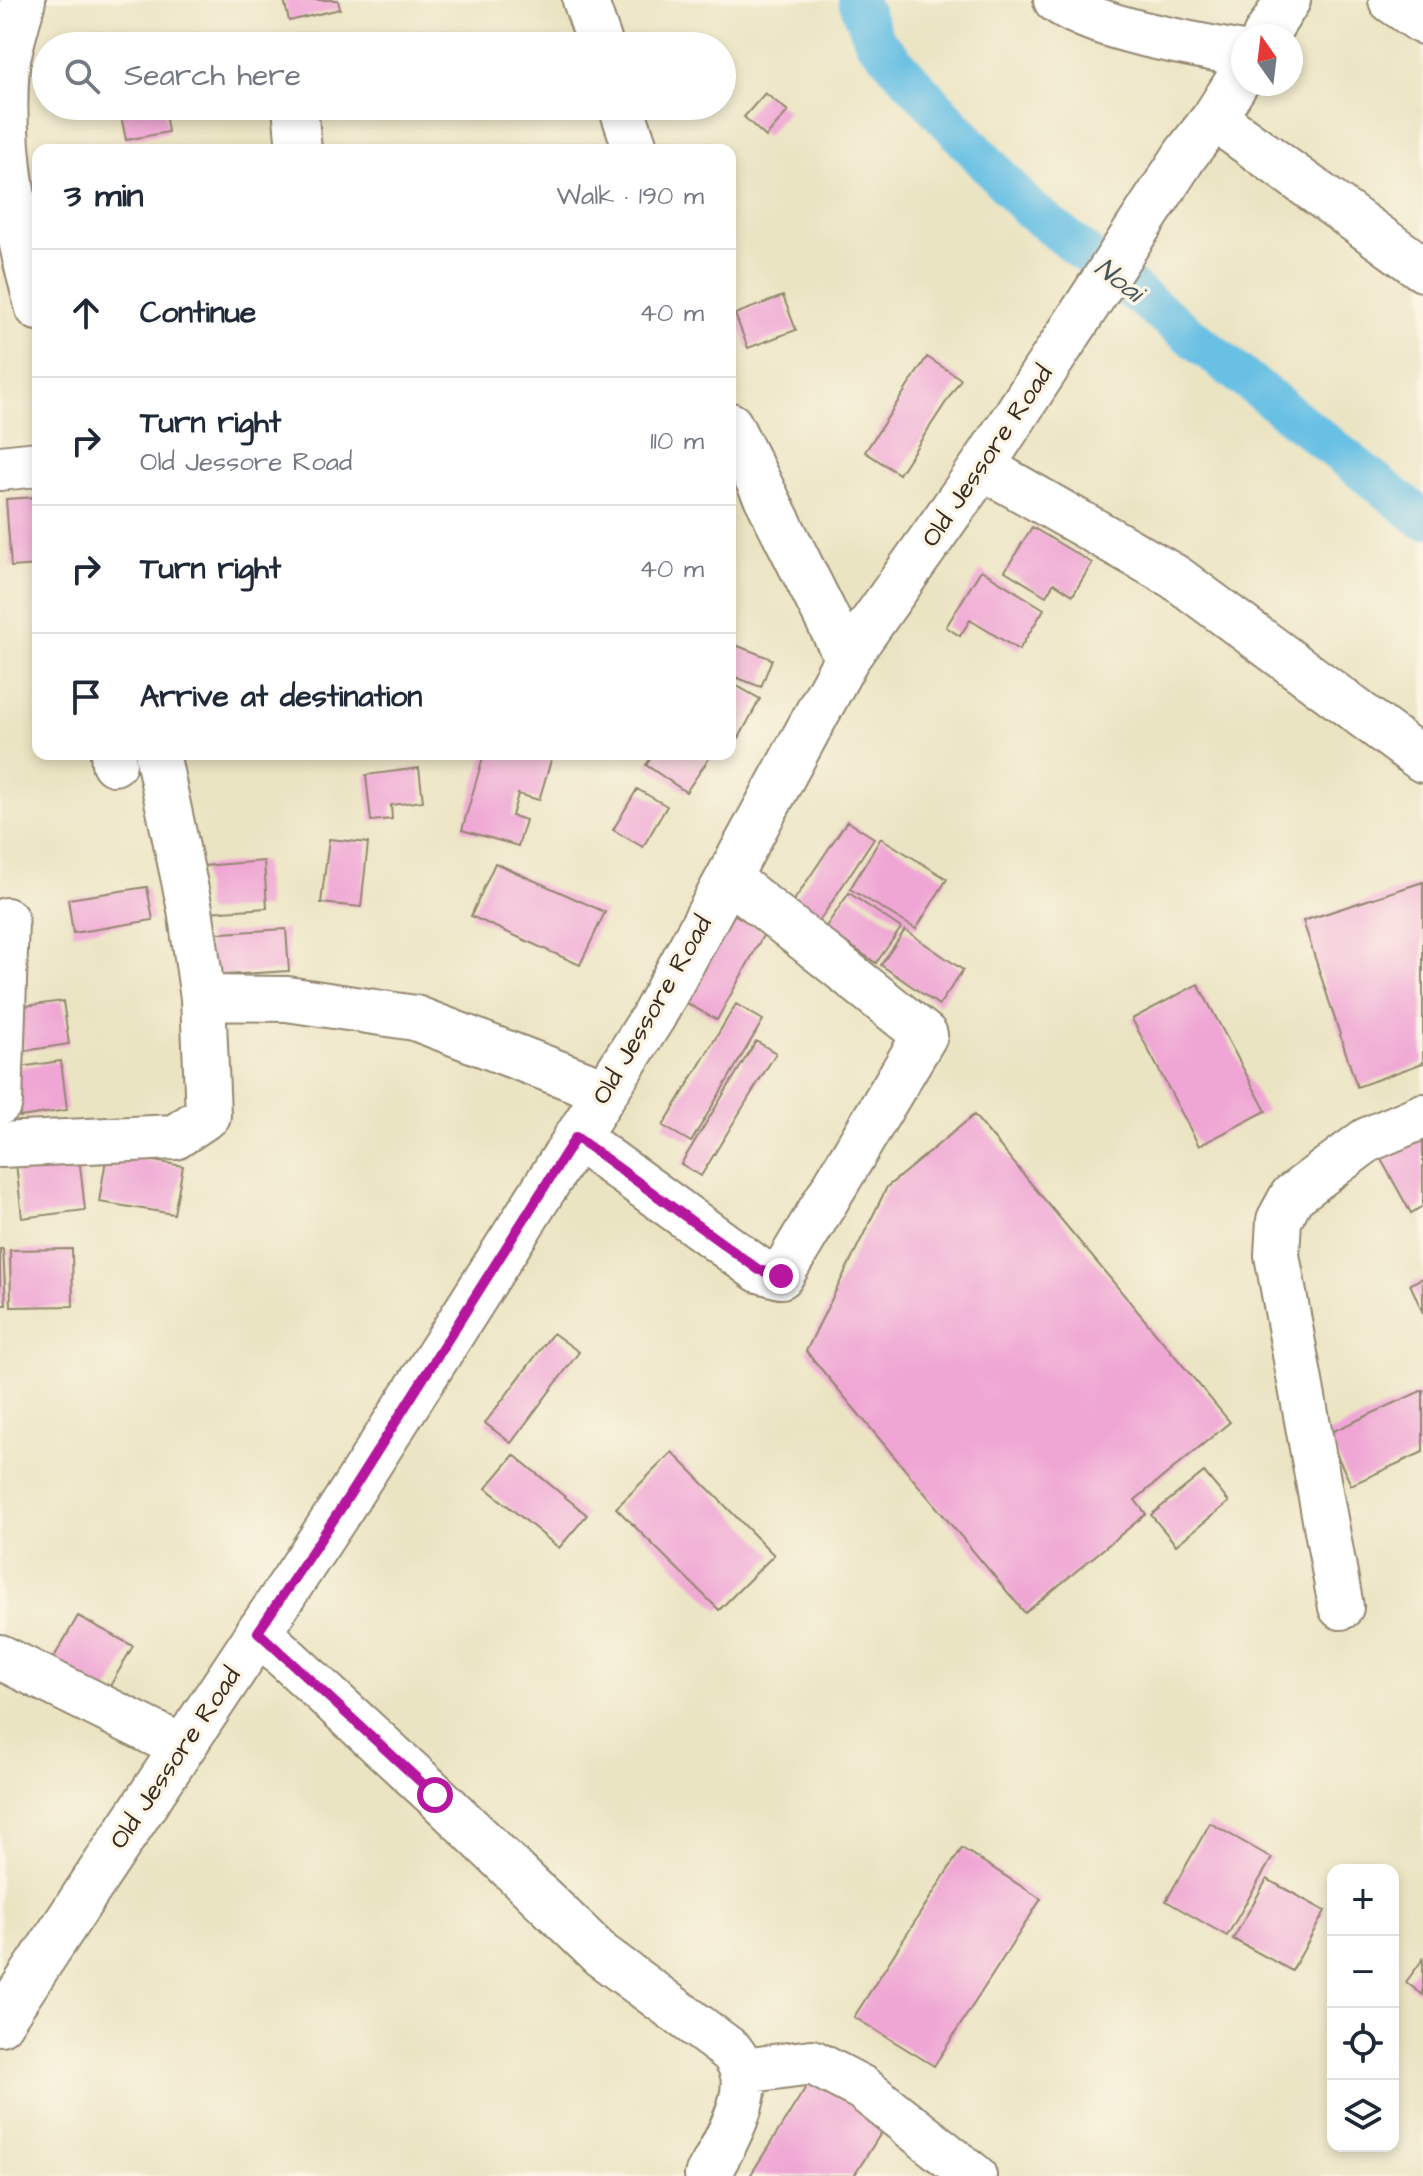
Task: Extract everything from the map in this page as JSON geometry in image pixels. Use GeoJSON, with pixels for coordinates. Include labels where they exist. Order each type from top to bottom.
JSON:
{"type":"FeatureCollection","features":[{"type":"Feature","properties":{"kind":"street"},"geometry":{"type":"LineString","coordinates":[[23,0],[7,64],[4,120],[5,150],[21,245],[32,281]]}},
{"type":"Feature","properties":{"kind":"street"},"geometry":{"type":"LineString","coordinates":[[585,0],[596,32]]}},
{"type":"Feature","properties":{"kind":"street"},"geometry":{"type":"LineString","coordinates":[[1056,0],[1071,11],[1144,34],[1231,52]]}},
{"type":"Feature","properties":{"kind":"street"},"geometry":{"type":"LineString","coordinates":[[1273,24],[1288,0]]}},
{"type":"Feature","properties":{"kind":"street","name":"Old Jessore Road"},"geometry":{"type":"LineString","coordinates":[[0,2023],[338,1513],[653,1017],[847,658],[982,467],[1186,154],[1231,91]]}},
{"type":"Feature","properties":{"kind":"street"},"geometry":{"type":"LineString","coordinates":[[1214,118],[1423,269]]}},
{"type":"Feature","properties":{"kind":"street"},"geometry":{"type":"LineString","coordinates":[[296,120],[298,144]]}},
{"type":"Feature","properties":{"kind":"street"},"geometry":{"type":"LineString","coordinates":[[626,120],[634,144]]}},
{"type":"Feature","properties":{"kind":"street"},"geometry":{"type":"LineString","coordinates":[[736,437],[847,658]]}},
{"type":"Feature","properties":{"kind":"street"},"geometry":{"type":"LineString","coordinates":[[0,468],[32,465]]}},
{"type":"Feature","properties":{"kind":"street"},"geometry":{"type":"LineString","coordinates":[[982,467],[1175,577],[1423,760]]}},
{"type":"Feature","properties":{"kind":"street"},"geometry":{"type":"LineString","coordinates":[[0,1145],[175,1137],[208,1115],[203,998],[190,909],[158,760]]}},
{"type":"Feature","properties":{"kind":"street"},"geometry":{"type":"LineString","coordinates":[[576,1137],[759,1270],[781,1276],[925,1035],[728,878]]}},
{"type":"Feature","properties":{"kind":"street"},"geometry":{"type":"LineString","coordinates":[[0,1102],[6,920]]}},
{"type":"Feature","properties":{"kind":"street"},"geometry":{"type":"LineString","coordinates":[[203,998],[287,999],[415,1018],[605,1091]]}},
{"type":"Feature","properties":{"kind":"street"},"geometry":{"type":"LineString","coordinates":[[1341,1607],[1277,1255],[1279,1220],[1292,1196],[1367,1140],[1423,1116]]}},
{"type":"Feature","properties":{"kind":"street"},"geometry":{"type":"LineString","coordinates":[[258,1632],[435,1795],[601,1955],[731,2051],[743,2071],[741,2103],[729,2136],[707,2176]]}},
{"type":"Feature","properties":{"kind":"street"},"geometry":{"type":"LineString","coordinates":[[0,1657],[182,1747]]}},
{"type":"Feature","properties":{"kind":"street"},"geometry":{"type":"LineString","coordinates":[[743,2071],[812,2062],[862,2088],[974,2176]]}},
{"type":"Feature","properties":{"kind":"building"},"geometry":{"type":"Polygon","coordinates":[[[284,0],[338,0],[340,9],[289,21],[284,0]]]}},
{"type":"Feature","properties":{"kind":"building"},"geometry":{"type":"Polygon","coordinates":[[[765,93],[788,111],[766,137],[744,117],[765,93]]]}},
{"type":"Feature","properties":{"kind":"building"},"geometry":{"type":"Polygon","coordinates":[[[122,120],[166,120],[168,132],[126,140],[122,120]]]}},
{"type":"Feature","properties":{"kind":"building"},"geometry":{"type":"Polygon","coordinates":[[[783,296],[796,330],[748,348],[736,314],[783,296]]]}},
{"type":"Feature","properties":{"kind":"building"},"geometry":{"type":"Polygon","coordinates":[[[927,357],[961,379],[899,474],[865,452],[927,357]]]}},
{"type":"Feature","properties":{"kind":"building"},"geometry":{"type":"Polygon","coordinates":[[[32,497],[32,565],[11,567],[6,499],[32,497]]]}},
{"type":"Feature","properties":{"kind":"building"},"geometry":{"type":"Polygon","coordinates":[[[1032,527],[1092,563],[1073,595],[1054,583],[1046,596],[1005,571],[1032,527]]]}},
{"type":"Feature","properties":{"kind":"building"},"geometry":{"type":"Polygon","coordinates":[[[981,570],[1044,609],[1019,650],[970,620],[960,636],[946,627],[981,570]]]}},
{"type":"Feature","properties":{"kind":"building"},"geometry":{"type":"Polygon","coordinates":[[[736,645],[772,659],[761,687],[736,677],[736,645]]]}},
{"type":"Feature","properties":{"kind":"building"},"geometry":{"type":"Polygon","coordinates":[[[736,685],[760,699],[739,738],[736,737],[736,685]]]}},
{"type":"Feature","properties":{"kind":"building"},"geometry":{"type":"Polygon","coordinates":[[[482,760],[551,760],[539,800],[518,794],[512,816],[526,820],[518,846],[462,830],[482,760]]]}},
{"type":"Feature","properties":{"kind":"building"},"geometry":{"type":"Polygon","coordinates":[[[650,760],[708,760],[686,792],[646,765],[650,760]]]}},
{"type":"Feature","properties":{"kind":"building"},"geometry":{"type":"Polygon","coordinates":[[[419,768],[423,801],[391,805],[392,819],[371,821],[366,775],[419,768]]]}},
{"type":"Feature","properties":{"kind":"building"},"geometry":{"type":"Polygon","coordinates":[[[637,789],[667,806],[643,847],[613,830],[637,789]]]}},
{"type":"Feature","properties":{"kind":"building"},"geometry":{"type":"Polygon","coordinates":[[[847,821],[874,838],[816,926],[789,908],[847,821]]]}},
{"type":"Feature","properties":{"kind":"building"},"geometry":{"type":"Polygon","coordinates":[[[881,838],[947,879],[916,929],[850,889],[881,838]]]}},
{"type":"Feature","properties":{"kind":"building"},"geometry":{"type":"Polygon","coordinates":[[[329,839],[368,843],[361,907],[321,903],[329,839]]]}},
{"type":"Feature","properties":{"kind":"building"},"geometry":{"type":"Polygon","coordinates":[[[264,861],[267,908],[206,912],[203,866],[264,861]]]}},
{"type":"Feature","properties":{"kind":"building"},"geometry":{"type":"Polygon","coordinates":[[[495,863],[605,912],[580,965],[471,916],[495,863]]]}},
{"type":"Feature","properties":{"kind":"building"},"geometry":{"type":"Polygon","coordinates":[[[1423,882],[1423,1063],[1357,1087],[1303,921],[1423,882]]]}},
{"type":"Feature","properties":{"kind":"building"},"geometry":{"type":"Polygon","coordinates":[[[147,887],[153,920],[73,933],[68,899],[147,887]]]}},
{"type":"Feature","properties":{"kind":"building"},"geometry":{"type":"Polygon","coordinates":[[[849,893],[901,928],[876,963],[825,928],[849,893]]]}},
{"type":"Feature","properties":{"kind":"building"},"geometry":{"type":"Polygon","coordinates":[[[733,914],[765,932],[717,1020],[685,1002],[733,914]]]}},
{"type":"Feature","properties":{"kind":"building"},"geometry":{"type":"Polygon","coordinates":[[[286,929],[289,971],[210,976],[207,934],[286,929]]]}},
{"type":"Feature","properties":{"kind":"building"},"geometry":{"type":"Polygon","coordinates":[[[905,930],[963,970],[939,1005],[881,965],[905,930]]]}},
{"type":"Feature","properties":{"kind":"building"},"geometry":{"type":"Polygon","coordinates":[[[1198,984],[1266,1111],[1199,1146],[1132,1019],[1198,984]]]}},
{"type":"Feature","properties":{"kind":"building"},"geometry":{"type":"Polygon","coordinates":[[[63,1001],[69,1044],[24,1051],[17,1007],[63,1001]]]}},
{"type":"Feature","properties":{"kind":"building"},"geometry":{"type":"Polygon","coordinates":[[[736,1004],[763,1020],[691,1142],[663,1126],[736,1004]]]}},
{"type":"Feature","properties":{"kind":"building"},"geometry":{"type":"Polygon","coordinates":[[[756,1041],[776,1053],[701,1176],[681,1164],[756,1041]]]}},
{"type":"Feature","properties":{"kind":"building"},"geometry":{"type":"Polygon","coordinates":[[[61,1061],[67,1110],[20,1117],[13,1068],[61,1061]]]}},
{"type":"Feature","properties":{"kind":"building"},"geometry":{"type":"Polygon","coordinates":[[[974,1115],[1230,1422],[1135,1500],[1146,1514],[1025,1613],[806,1351],[887,1187],[974,1115]]]}},
{"type":"Feature","properties":{"kind":"building"},"geometry":{"type":"Polygon","coordinates":[[[1423,1132],[1423,1206],[1411,1213],[1379,1156],[1423,1132]]]}},
{"type":"Feature","properties":{"kind":"building"},"geometry":{"type":"Polygon","coordinates":[[[107,1153],[183,1166],[174,1214],[99,1202],[107,1153]]]}},
{"type":"Feature","properties":{"kind":"building"},"geometry":{"type":"Polygon","coordinates":[[[79,1156],[85,1210],[22,1218],[16,1163],[79,1156]]]}},
{"type":"Feature","properties":{"kind":"building"},"geometry":{"type":"Polygon","coordinates":[[[0,1249],[3,1249],[6,1305],[0,1305],[0,1249]]]}},
{"type":"Feature","properties":{"kind":"building"},"geometry":{"type":"Polygon","coordinates":[[[72,1249],[73,1306],[11,1307],[10,1250],[72,1249]]]}},
{"type":"Feature","properties":{"kind":"building"},"geometry":{"type":"Polygon","coordinates":[[[1423,1278],[1423,1313],[1410,1284],[1423,1278]]]}},
{"type":"Feature","properties":{"kind":"building"},"geometry":{"type":"Polygon","coordinates":[[[553,1333],[579,1352],[511,1443],[485,1423],[553,1333]]]}},
{"type":"Feature","properties":{"kind":"building"},"geometry":{"type":"Polygon","coordinates":[[[1423,1390],[1423,1452],[1351,1485],[1327,1434],[1423,1390]]]}},
{"type":"Feature","properties":{"kind":"building"},"geometry":{"type":"Polygon","coordinates":[[[672,1452],[774,1555],[719,1610],[616,1508],[672,1452]]]}},
{"type":"Feature","properties":{"kind":"building"},"geometry":{"type":"Polygon","coordinates":[[[514,1455],[587,1515],[559,1548],[486,1488],[514,1455]]]}},
{"type":"Feature","properties":{"kind":"building"},"geometry":{"type":"Polygon","coordinates":[[[1204,1472],[1229,1502],[1176,1545],[1151,1515],[1204,1472]]]}},
{"type":"Feature","properties":{"kind":"building"},"geometry":{"type":"Polygon","coordinates":[[[78,1616],[133,1646],[105,1695],[50,1664],[78,1616]]]}},
{"type":"Feature","properties":{"kind":"building"},"geometry":{"type":"Polygon","coordinates":[[[1210,1823],[1272,1858],[1227,1936],[1166,1901],[1210,1823]]]}},
{"type":"Feature","properties":{"kind":"building"},"geometry":{"type":"Polygon","coordinates":[[[962,1848],[1041,1899],[934,2066],[854,2017],[962,1848]]]}},
{"type":"Feature","properties":{"kind":"building"},"geometry":{"type":"Polygon","coordinates":[[[1267,1879],[1325,1911],[1292,1971],[1233,1939],[1267,1879]]]}},
{"type":"Feature","properties":{"kind":"building"},"geometry":{"type":"Polygon","coordinates":[[[1423,1959],[1423,1995],[1406,1982],[1423,1959]]]}},
{"type":"Feature","properties":{"kind":"building"},"geometry":{"type":"Polygon","coordinates":[[[811,2079],[886,2125],[854,2176],[750,2176],[811,2079]]]}},
{"type":"Feature","properties":{"kind":"waterway","name":"Noai"},"geometry":{"type":"LineString","coordinates":[[858,0],[874,40],[1027,207],[1423,519]]}},
{"type":"Feature","properties":{"kind":"route"},"geometry":{"type":"LineString","coordinates":[[435,1795],[258,1632],[338,1513],[576,1137],[759,1270],[781,1276]]}}]}
